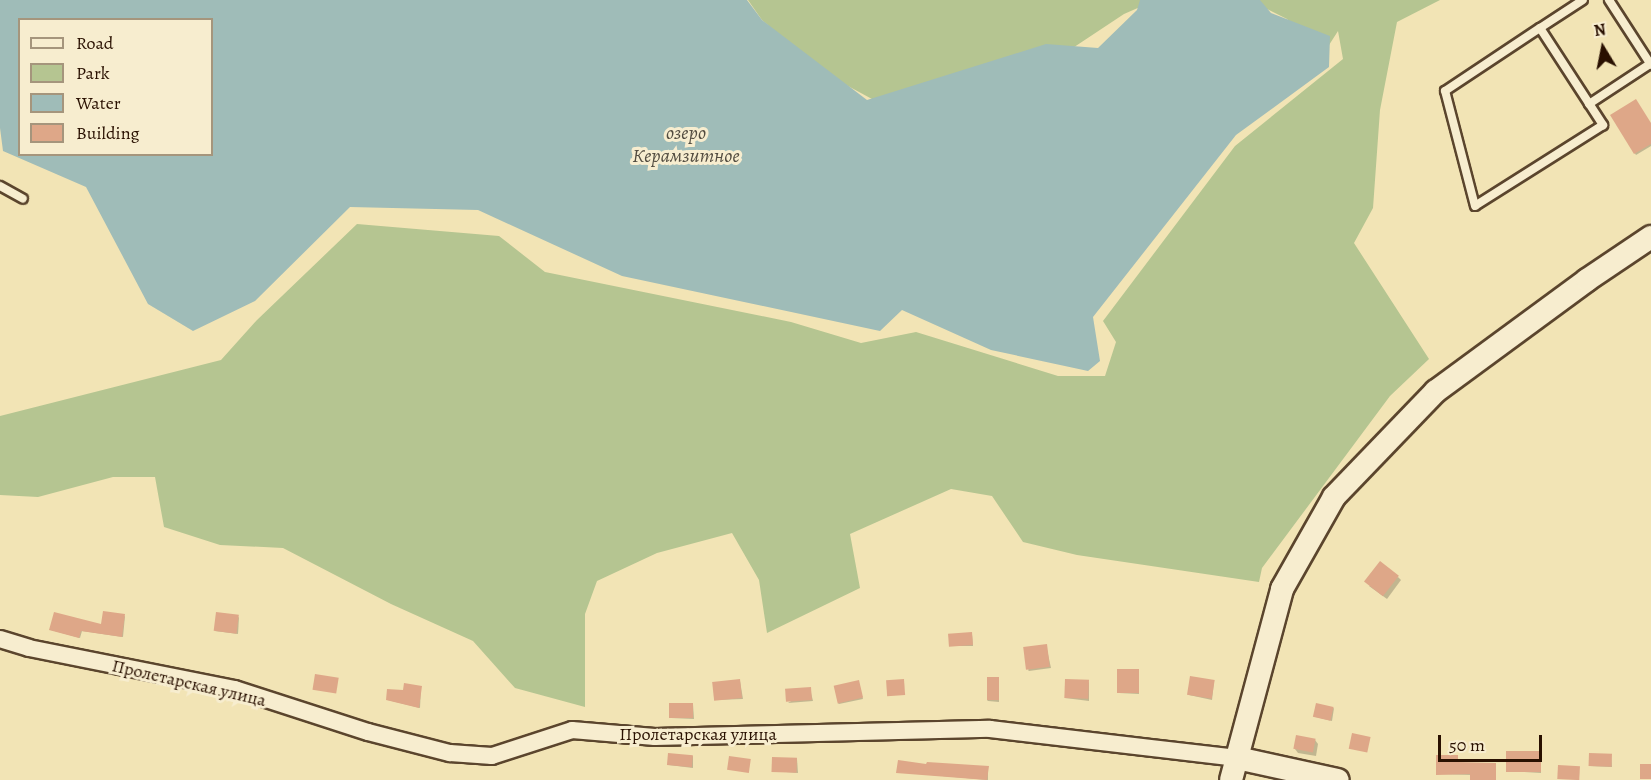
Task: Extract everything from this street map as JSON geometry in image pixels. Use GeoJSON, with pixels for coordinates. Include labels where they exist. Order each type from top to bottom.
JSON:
{"type":"FeatureCollection","features":[{"type":"Feature","properties":{"kind":"street"},"geometry":{"type":"LineString","coordinates":[[1231,780],[1282,589],[1334,497],[1436,391],[1587,280],[1651,237]]}},
{"type":"Feature","properties":{"kind":"street","name":"Пролетарская улица"},"geometry":{"type":"LineString","coordinates":[[0,639],[29,648],[235,689],[368,732],[450,753],[492,756],[572,730],[655,738],[990,729],[1237,758],[1338,780]]}},
{"type":"Feature","properties":{"kind":"lane"},"geometry":{"type":"LineString","coordinates":[[1540,28],[1603,126],[1475,206],[1444,91],[1540,28],[1583,0]]}},
{"type":"Feature","properties":{"kind":"lane"},"geometry":{"type":"LineString","coordinates":[[1589,104],[1651,64],[1609,0]]}},
{"type":"Feature","properties":{"kind":"lane"},"geometry":{"type":"LineString","coordinates":[[0,186],[23,199]]}},
{"type":"Feature","properties":{"kind":"green space"},"geometry":{"type":"Polygon","coordinates":[[[748,0],[1156,0],[1124,14],[1035,73],[883,105],[824,73],[762,20],[748,0]]]}},
{"type":"Feature","properties":{"kind":"green space"},"geometry":{"type":"Polygon","coordinates":[[[1249,0],[1440,0],[1397,22],[1380,110],[1373,208],[1354,243],[1429,359],[1390,396],[1262,568],[1259,582],[1077,555],[1023,542],[992,496],[951,489],[850,534],[860,588],[767,633],[759,580],[732,533],[657,553],[597,581],[585,614],[585,707],[515,688],[473,641],[391,604],[283,548],[220,545],[164,527],[155,477],[113,477],[38,497],[0,495],[0,416],[221,360],[257,320],[357,224],[499,236],[545,272],[791,322],[861,343],[916,332],[1058,376],[1105,376],[1116,342],[1103,321],[1235,146],[1343,59],[1338,31],[1322,56],[1287,19],[1249,0]]]}},
{"type":"Feature","properties":{"kind":"water","name":"озеро Керамзитное"},"geometry":{"type":"Polygon","coordinates":[[[0,0],[747,0],[762,20],[867,100],[1046,44],[1098,48],[1137,10],[1140,0],[1260,0],[1271,13],[1330,36],[1329,67],[1236,135],[1093,317],[1100,361],[1088,371],[991,350],[902,310],[880,331],[622,276],[478,210],[350,207],[255,301],[193,331],[148,304],[86,187],[3,151],[0,128],[0,0]]]}},
{"type":"Feature","properties":{"kind":"building"},"geometry":{"type":"Polygon","coordinates":[[[1636,99],[1651,123],[1651,144],[1634,154],[1610,115],[1636,99]]]}},
{"type":"Feature","properties":{"kind":"building"},"geometry":{"type":"Polygon","coordinates":[[[1380,561],[1399,576],[1383,596],[1364,581],[1380,561]]]}},
{"type":"Feature","properties":{"kind":"building"},"geometry":{"type":"Polygon","coordinates":[[[103,611],[125,614],[122,637],[81,631],[79,638],[49,630],[54,612],[101,624],[103,611]]]}},
{"type":"Feature","properties":{"kind":"building"},"geometry":{"type":"Polygon","coordinates":[[[216,612],[239,615],[237,634],[214,631],[216,612]]]}},
{"type":"Feature","properties":{"kind":"building"},"geometry":{"type":"Polygon","coordinates":[[[972,632],[973,645],[949,647],[948,634],[972,632]]]}},
{"type":"Feature","properties":{"kind":"building"},"geometry":{"type":"Polygon","coordinates":[[[1047,644],[1050,667],[1026,670],[1023,647],[1047,644]]]}},
{"type":"Feature","properties":{"kind":"building"},"geometry":{"type":"Polygon","coordinates":[[[1117,669],[1139,669],[1139,693],[1117,693],[1117,669]]]}},
{"type":"Feature","properties":{"kind":"building"},"geometry":{"type":"Polygon","coordinates":[[[315,674],[339,678],[336,694],[312,690],[315,674]]]}},
{"type":"Feature","properties":{"kind":"building"},"geometry":{"type":"Polygon","coordinates":[[[1190,676],[1215,680],[1212,699],[1187,695],[1190,676]]]}},
{"type":"Feature","properties":{"kind":"building"},"geometry":{"type":"Polygon","coordinates":[[[987,677],[999,677],[999,700],[987,700],[987,677]]]}},
{"type":"Feature","properties":{"kind":"building"},"geometry":{"type":"Polygon","coordinates":[[[740,679],[742,698],[714,701],[712,682],[740,679]]]}},
{"type":"Feature","properties":{"kind":"building"},"geometry":{"type":"Polygon","coordinates":[[[904,679],[905,695],[887,696],[886,680],[904,679]]]}},
{"type":"Feature","properties":{"kind":"building"},"geometry":{"type":"Polygon","coordinates":[[[1065,679],[1089,680],[1088,699],[1064,698],[1065,679]]]}},
{"type":"Feature","properties":{"kind":"building"},"geometry":{"type":"Polygon","coordinates":[[[859,680],[863,698],[838,703],[834,686],[859,680]]]}},
{"type":"Feature","properties":{"kind":"building"},"geometry":{"type":"Polygon","coordinates":[[[404,683],[422,686],[419,708],[386,700],[387,689],[403,690],[404,683]]]}},
{"type":"Feature","properties":{"kind":"building"},"geometry":{"type":"Polygon","coordinates":[[[811,687],[812,700],[786,702],[785,689],[811,687]]]}},
{"type":"Feature","properties":{"kind":"building"},"geometry":{"type":"Polygon","coordinates":[[[669,703],[693,703],[693,718],[669,718],[669,703]]]}},
{"type":"Feature","properties":{"kind":"building"},"geometry":{"type":"Polygon","coordinates":[[[1316,703],[1334,707],[1330,721],[1313,717],[1316,703]]]}},
{"type":"Feature","properties":{"kind":"building"},"geometry":{"type":"Polygon","coordinates":[[[1352,733],[1371,737],[1367,753],[1349,749],[1352,733]]]}},
{"type":"Feature","properties":{"kind":"building"},"geometry":{"type":"Polygon","coordinates":[[[1296,735],[1316,739],[1313,753],[1293,749],[1296,735]]]}},
{"type":"Feature","properties":{"kind":"building"},"geometry":{"type":"Polygon","coordinates":[[[1506,751],[1541,751],[1541,772],[1506,772],[1506,751]]]}},
{"type":"Feature","properties":{"kind":"building"},"geometry":{"type":"Polygon","coordinates":[[[668,753],[693,755],[692,767],[667,765],[668,753]]]}},
{"type":"Feature","properties":{"kind":"building"},"geometry":{"type":"Polygon","coordinates":[[[1589,753],[1612,754],[1612,767],[1589,766],[1589,753]]]}},
{"type":"Feature","properties":{"kind":"building"},"geometry":{"type":"Polygon","coordinates":[[[1436,755],[1458,755],[1458,762],[1496,763],[1496,780],[1470,780],[1470,774],[1436,775],[1436,755]]]}},
{"type":"Feature","properties":{"kind":"building"},"geometry":{"type":"Polygon","coordinates":[[[729,756],[751,759],[749,773],[727,770],[729,756]]]}},
{"type":"Feature","properties":{"kind":"building"},"geometry":{"type":"Polygon","coordinates":[[[772,757],[797,758],[796,773],[771,772],[772,757]]]}},
{"type":"Feature","properties":{"kind":"building"},"geometry":{"type":"Polygon","coordinates":[[[898,760],[926,764],[927,762],[989,766],[987,780],[896,773],[898,760]]]}},
{"type":"Feature","properties":{"kind":"building"},"geometry":{"type":"Polygon","coordinates":[[[1640,764],[1651,764],[1651,779],[1640,779],[1640,764]]]}},
{"type":"Feature","properties":{"kind":"building"},"geometry":{"type":"Polygon","coordinates":[[[1558,765],[1580,766],[1579,780],[1557,779],[1558,765]]]}}]}
